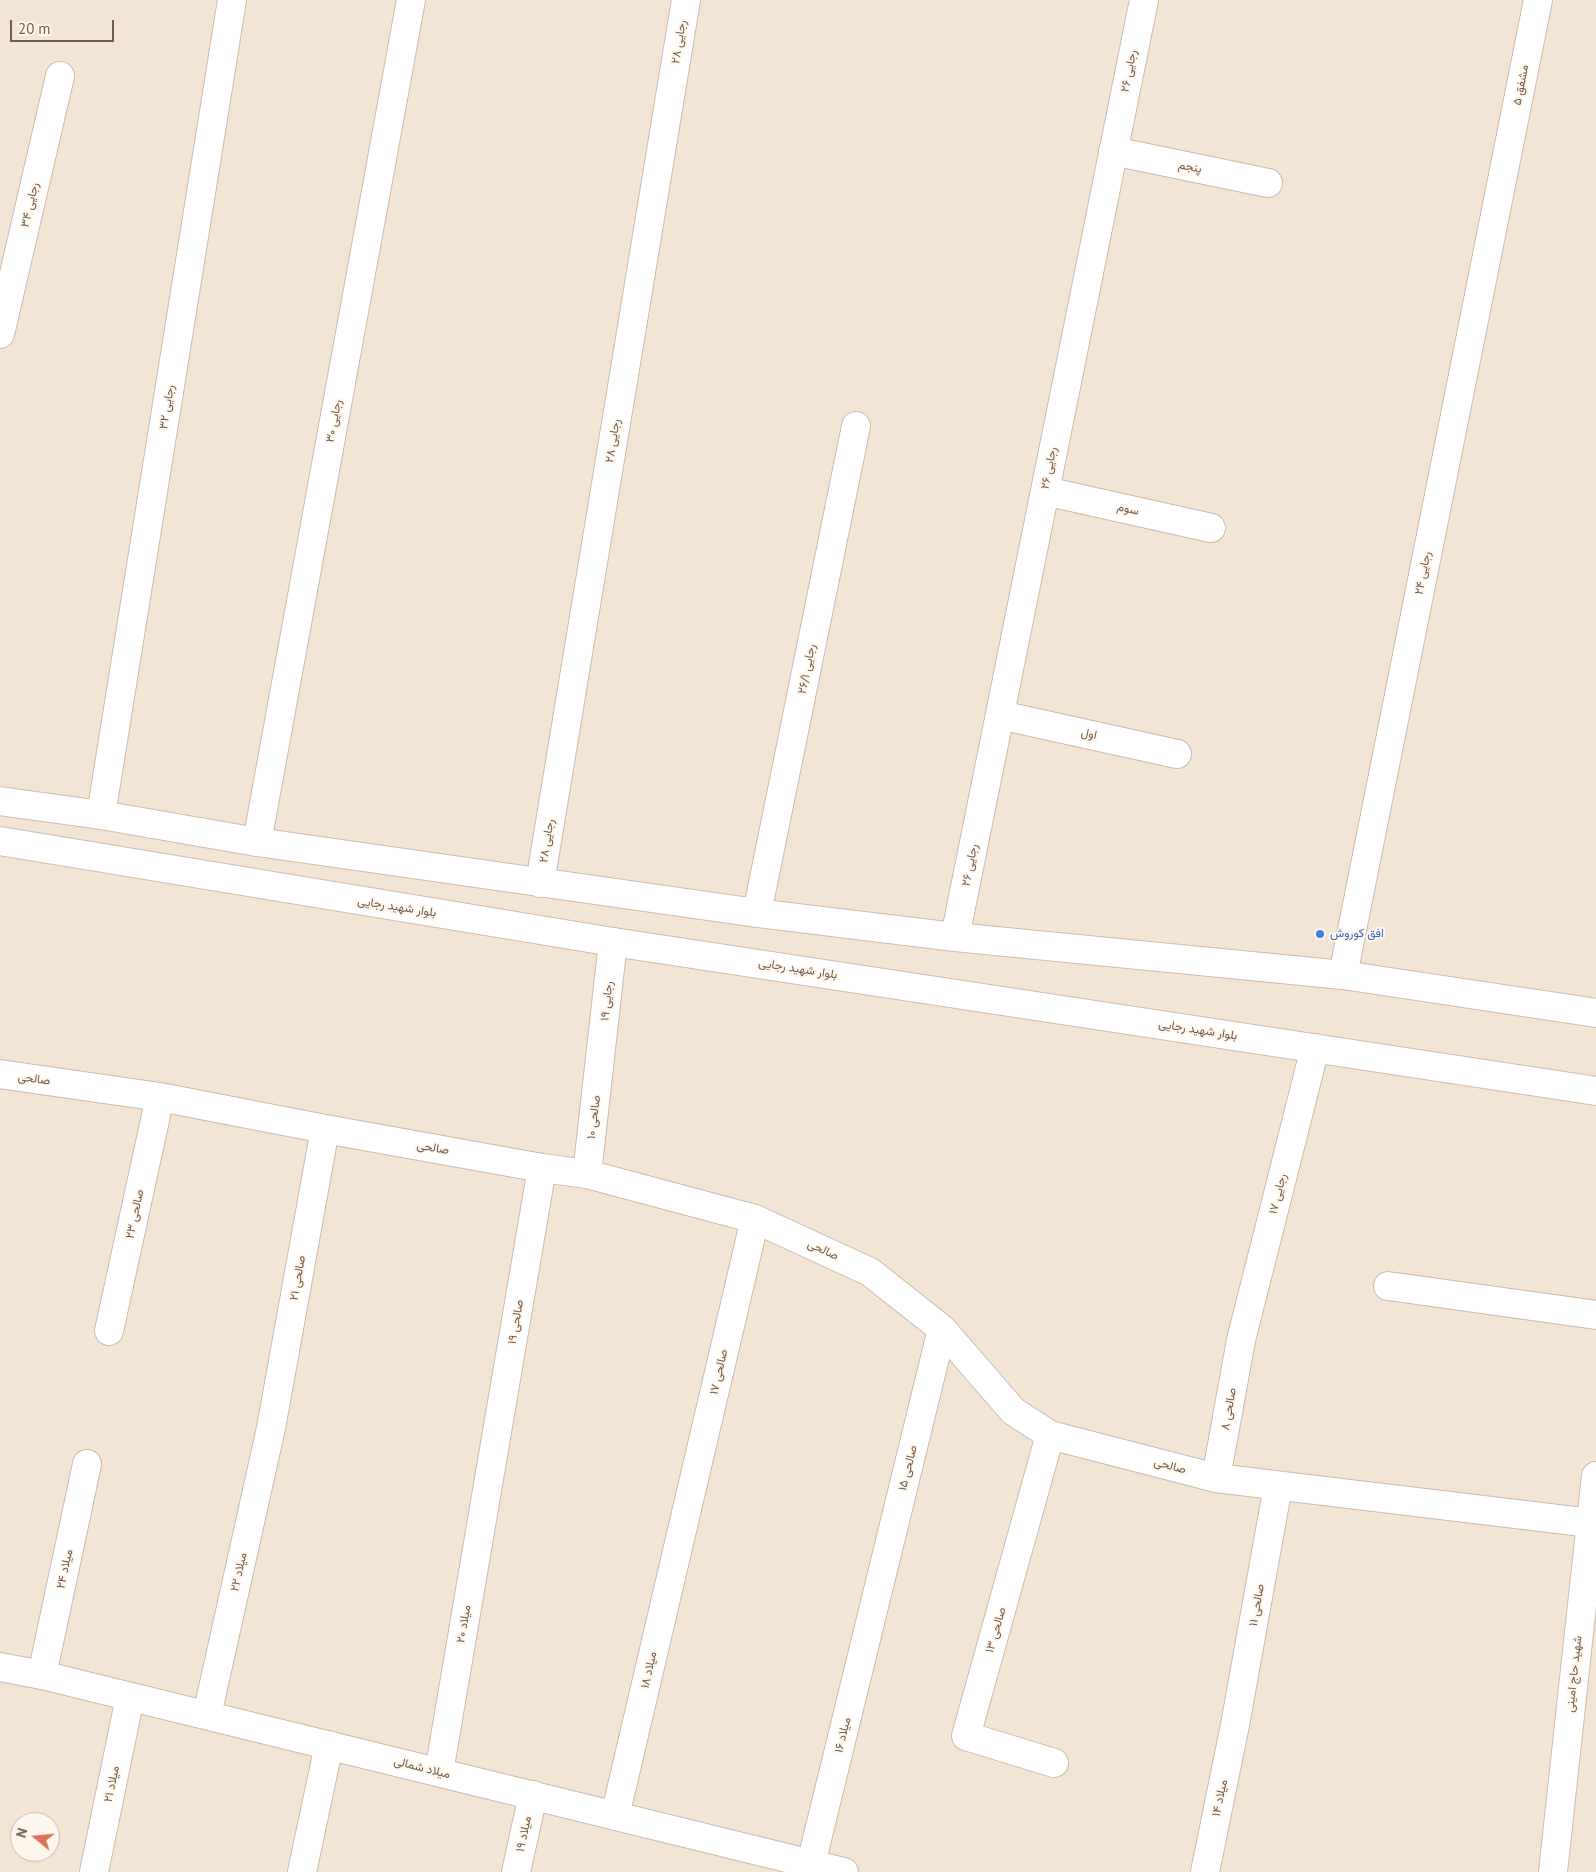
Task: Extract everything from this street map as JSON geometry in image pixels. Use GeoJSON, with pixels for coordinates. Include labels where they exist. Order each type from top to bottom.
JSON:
{"type":"FeatureCollection","features":[{"type":"Feature","properties":{"kind":"street","name":"رجایی ۳۲"},"geometry":{"type":"LineString","coordinates":[[101,815],[232,0]]}},
{"type":"Feature","properties":{"kind":"street","name":"رجایی ۳۰"},"geometry":{"type":"LineString","coordinates":[[257,842],[411,0]]}},
{"type":"Feature","properties":{"kind":"street","name":"رجایی ۲۸"},"geometry":{"type":"LineString","coordinates":[[540,883],[686,0]]}},
{"type":"Feature","properties":{"kind":"street","name":"رجایی ۲۶"},"geometry":{"type":"LineString","coordinates":[[955,937],[1144,0]]}},
{"type":"Feature","properties":{"kind":"street","name":"مشفق ۵"},"geometry":{"type":"LineString","coordinates":[[1504,170],[1538,0]]}},
{"type":"Feature","properties":{"kind":"street","name":"رجایی ۳۴"},"geometry":{"type":"LineString","coordinates":[[0,334],[60,76]]}},
{"type":"Feature","properties":{"kind":"street","name":"پنجم"},"geometry":{"type":"LineString","coordinates":[[1113,151],[1268,182]]}},
{"type":"Feature","properties":{"kind":"street","name":"رجایی ۲۴"},"geometry":{"type":"LineString","coordinates":[[1343,975],[1504,170]]}},
{"type":"Feature","properties":{"kind":"street","name":"رجایی ۲۶/۱"},"geometry":{"type":"LineString","coordinates":[[758,913],[856,426]]}},
{"type":"Feature","properties":{"kind":"street","name":"سوم"},"geometry":{"type":"LineString","coordinates":[[1045,491],[1211,528]]}},
{"type":"Feature","properties":{"kind":"street","name":"اول"},"geometry":{"type":"LineString","coordinates":[[1000,715],[1177,754]]}},
{"type":"Feature","properties":{"kind":"street"},"geometry":{"type":"LineString","coordinates":[[0,801],[101,815],[257,842],[758,913],[955,937],[1343,975],[1596,1013]]}},
{"type":"Feature","properties":{"kind":"street","name":"بلوار شهید رجایی"},"geometry":{"type":"LineString","coordinates":[[0,841],[613,942],[1596,1091]]}},
{"type":"Feature","properties":{"kind":"street","name":"رجایی ۱۹"},"geometry":{"type":"LineString","coordinates":[[601,1061],[613,942]]}},
{"type":"Feature","properties":{"kind":"street","name":"رجایی ۱۷"},"geometry":{"type":"LineString","coordinates":[[1241,1340],[1315,1048]]}},
{"type":"Feature","properties":{"kind":"street","name":"صالحی ۱۰"},"geometry":{"type":"LineString","coordinates":[[587,1174],[601,1061]]}},
{"type":"Feature","properties":{"kind":"street","name":"صالحی"},"geometry":{"type":"LineString","coordinates":[[0,1074],[160,1097],[325,1129],[542,1168],[587,1174],[755,1219],[870,1272],[942,1329],[1013,1411],[1050,1434],[1216,1478],[1591,1523]]}},
{"type":"Feature","properties":{"kind":"street","name":"صالحی ۲۳"},"geometry":{"type":"LineString","coordinates":[[109,1331],[160,1097]]}},
{"type":"Feature","properties":{"kind":"street","name":"صالحی ۲۱"},"geometry":{"type":"LineString","coordinates":[[271,1428],[325,1129]]}},
{"type":"Feature","properties":{"kind":"street","name":"صالحی ۱۹"},"geometry":{"type":"LineString","coordinates":[[489,1476],[542,1168]]}},
{"type":"Feature","properties":{"kind":"street","name":"صالحی ۱۷"},"geometry":{"type":"LineString","coordinates":[[683,1524],[755,1219]]}},
{"type":"Feature","properties":{"kind":"street"},"geometry":{"type":"LineString","coordinates":[[1388,1286],[1596,1315]]}},
{"type":"Feature","properties":{"kind":"street","name":"صالحی ۱۵"},"geometry":{"type":"LineString","coordinates":[[874,1606],[942,1329]]}},
{"type":"Feature","properties":{"kind":"street","name":"صالحی ۸"},"geometry":{"type":"LineString","coordinates":[[1216,1478],[1241,1340]]}},
{"type":"Feature","properties":{"kind":"street","name":"میلاد ۲۲"},"geometry":{"type":"LineString","coordinates":[[207,1715],[271,1428]]}},
{"type":"Feature","properties":{"kind":"street","name":"صالحی ۱۳"},"geometry":{"type":"LineString","coordinates":[[1050,1434],[966,1736],[1054,1763]]}},
{"type":"Feature","properties":{"kind":"street","name":"میلاد ۲۴"},"geometry":{"type":"LineString","coordinates":[[42,1675],[87,1464]]}},
{"type":"Feature","properties":{"kind":"street","name":"میلاد ۲۰"},"geometry":{"type":"LineString","coordinates":[[439,1772],[489,1476]]}},
{"type":"Feature","properties":{"kind":"street","name":"شهید حاج امینی"},"geometry":{"type":"LineString","coordinates":[[1553,1872],[1596,1476]]}},
{"type":"Feature","properties":{"kind":"street","name":"صالحی ۱۱"},"geometry":{"type":"LineString","coordinates":[[1235,1725],[1278,1486]]}},
{"type":"Feature","properties":{"kind":"street","name":"میلاد ۱۸"},"geometry":{"type":"LineString","coordinates":[[615,1816],[683,1524]]}},
{"type":"Feature","properties":{"kind":"street","name":"میلاد ۱۶"},"geometry":{"type":"LineString","coordinates":[[810,1868],[874,1606]]}},
{"type":"Feature","properties":{"kind":"street","name":"میلاد شمالی"},"geometry":{"type":"LineString","coordinates":[[0,1667],[42,1675],[439,1772],[810,1868],[844,1872]]}},
{"type":"Feature","properties":{"kind":"street","name":"میلاد ۲۱"},"geometry":{"type":"LineString","coordinates":[[94,1872],[130,1697]]}},
{"type":"Feature","properties":{"kind":"street","name":"میلاد ۱۴"},"geometry":{"type":"LineString","coordinates":[[1205,1872],[1235,1725]]}},
{"type":"Feature","properties":{"kind":"street"},"geometry":{"type":"LineString","coordinates":[[302,1872],[330,1745]]}},
{"type":"Feature","properties":{"kind":"street","name":"میلاد ۱۹"},"geometry":{"type":"LineString","coordinates":[[516,1872],[532,1796]]}},
{"type":"Feature","properties":{"kind":"shaded area"},"geometry":{"type":"Polygon","coordinates":[[[0,0],[1596,0],[1596,1872],[0,1872],[0,0]]]}},
{"type":"Feature","properties":{"kind":"place","name":"افق کوروش"},"geometry":{"type":"Point","coordinates":[1320,934]}}]}
